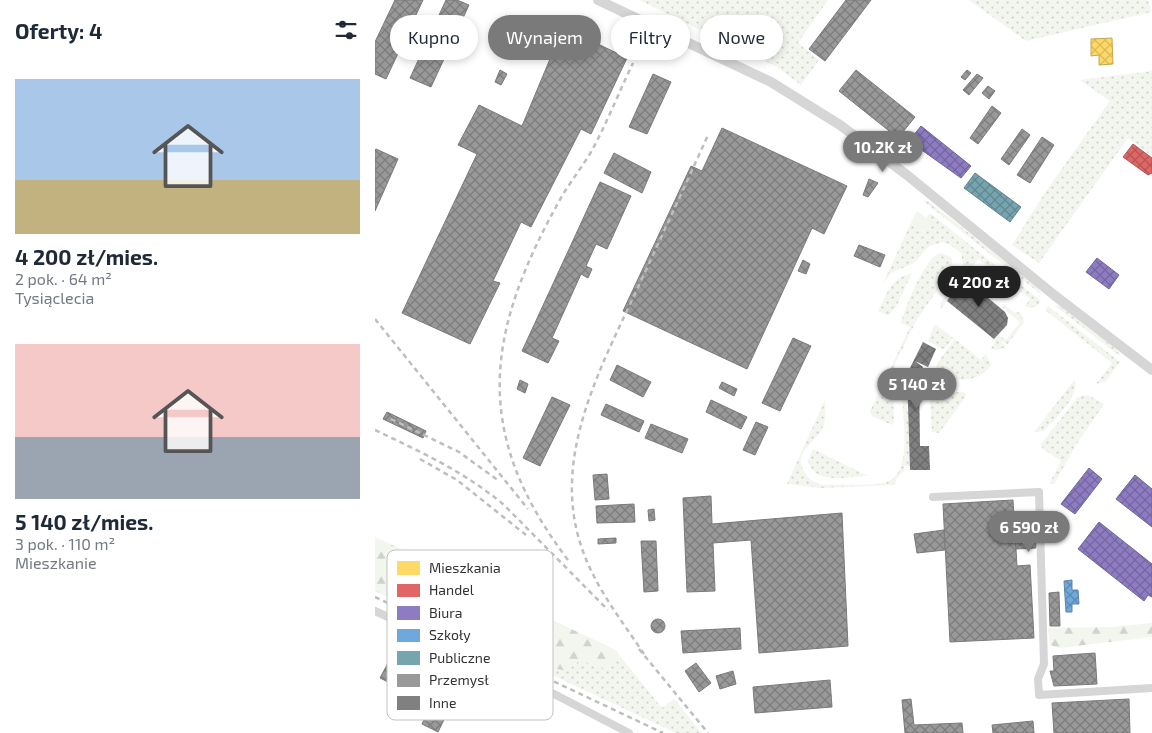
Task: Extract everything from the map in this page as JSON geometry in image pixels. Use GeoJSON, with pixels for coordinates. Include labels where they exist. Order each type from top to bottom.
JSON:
{"type":"FeatureCollection","features":[{"type":"Feature","properties":{"kind":"street"},"geometry":{"type":"LineString","coordinates":[[598,0],[771,82],[840,125],[896,167],[1054,295],[1152,370]]}},
{"type":"Feature","properties":{"kind":"street"},"geometry":{"type":"LineString","coordinates":[[933,497],[1039,492],[1044,664],[1038,679],[1039,695],[1152,688]]}},
{"type":"Feature","properties":{"kind":"street"},"geometry":{"type":"LineString","coordinates":[[375,611],[387,617]]}},
{"type":"Feature","properties":{"kind":"street"},"geometry":{"type":"LineString","coordinates":[[553,694],[629,733]]}},
{"type":"Feature","properties":{"kind":"green space"},"geometry":{"type":"Polygon","coordinates":[[[639,0],[828,0],[798,43],[819,60],[801,85],[777,67],[763,60],[783,60],[783,15],[700,15],[700,30],[690,25],[690,15],[670,15],[639,0]]]}},
{"type":"Feature","properties":{"kind":"green space"},"geometry":{"type":"Polygon","coordinates":[[[969,0],[1148,0],[1151,12],[1026,41],[969,0]]]}},
{"type":"Feature","properties":{"kind":"green space"},"geometry":{"type":"Polygon","coordinates":[[[1152,71],[1152,156],[1128,138],[1039,263],[1012,245],[1046,191],[1110,101],[1080,80],[1152,71]]]}},
{"type":"Feature","properties":{"kind":"green space"},"geometry":{"type":"Polygon","coordinates":[[[923,201],[930,202],[1037,287],[1042,295],[923,201]]]}},
{"type":"Feature","properties":{"kind":"green space"},"geometry":{"type":"Polygon","coordinates":[[[917,211],[933,223],[925,233],[911,223],[917,211]]]}},
{"type":"Feature","properties":{"kind":"green space"},"geometry":{"type":"Polygon","coordinates":[[[930,213],[1005,273],[1001,277],[978,259],[941,309],[940,303],[962,277],[964,268],[961,253],[949,244],[943,242],[929,246],[914,263],[891,273],[883,283],[911,223],[925,233],[932,223],[926,218],[930,213]]]}},
{"type":"Feature","properties":{"kind":"green space"},"geometry":{"type":"Polygon","coordinates":[[[941,253],[951,257],[953,267],[916,321],[895,364],[893,376],[894,422],[892,425],[872,416],[870,411],[910,327],[901,323],[911,295],[929,263],[935,256],[941,253]]]}},
{"type":"Feature","properties":{"kind":"green space"},"geometry":{"type":"Polygon","coordinates":[[[912,273],[897,305],[888,316],[878,311],[887,292],[894,283],[912,273]]]}},
{"type":"Feature","properties":{"kind":"green space"},"geometry":{"type":"Polygon","coordinates":[[[1007,274],[1041,301],[1037,306],[1030,308],[1025,306],[1030,299],[1003,279],[1007,274]]]}},
{"type":"Feature","properties":{"kind":"green space"},"geometry":{"type":"Polygon","coordinates":[[[1005,305],[1015,313],[1020,312],[1024,322],[1007,345],[1001,342],[1006,346],[1004,348],[995,350],[991,348],[995,342],[994,339],[998,335],[1006,340],[1020,322],[1002,307],[1005,305]]]}},
{"type":"Feature","properties":{"kind":"green space"},"geometry":{"type":"Polygon","coordinates":[[[1054,305],[1060,306],[1115,348],[1121,357],[1054,305]]]}},
{"type":"Feature","properties":{"kind":"green space"},"geometry":{"type":"Polygon","coordinates":[[[1048,306],[1120,362],[1106,381],[1096,384],[1112,363],[1045,310],[1048,306]]]}},
{"type":"Feature","properties":{"kind":"green space"},"geometry":{"type":"Polygon","coordinates":[[[935,324],[953,338],[944,350],[928,341],[935,324]]]}},
{"type":"Feature","properties":{"kind":"green space"},"geometry":{"type":"Polygon","coordinates":[[[955,339],[981,360],[986,354],[991,364],[981,375],[974,378],[958,380],[934,379],[938,363],[955,339]]]}},
{"type":"Feature","properties":{"kind":"green space"},"geometry":{"type":"Polygon","coordinates":[[[1075,379],[1074,393],[1060,414],[1044,431],[1034,432],[1075,379]]]}},
{"type":"Feature","properties":{"kind":"green space"},"geometry":{"type":"Polygon","coordinates":[[[963,392],[966,394],[965,398],[939,433],[932,432],[930,402],[933,396],[939,393],[963,392]]]}},
{"type":"Feature","properties":{"kind":"green space"},"geometry":{"type":"Polygon","coordinates":[[[907,393],[910,466],[904,466],[904,471],[896,479],[895,485],[820,488],[787,484],[825,400],[824,424],[817,436],[803,452],[801,458],[801,465],[809,478],[816,483],[824,485],[876,484],[893,479],[899,471],[903,459],[905,432],[902,396],[907,393]]]}},
{"type":"Feature","properties":{"kind":"green space"},"geometry":{"type":"Polygon","coordinates":[[[1088,395],[1104,404],[1076,445],[1054,484],[1049,484],[1061,461],[1043,449],[1041,444],[1078,397],[1088,395]]]}},
{"type":"Feature","properties":{"kind":"green space"},"geometry":{"type":"Polygon","coordinates":[[[813,449],[868,476],[833,478],[817,474],[808,461],[813,449]]]}},
{"type":"Feature","properties":{"kind":"green space"},"geometry":{"type":"Polygon","coordinates":[[[375,537],[403,550],[387,550],[387,594],[375,588],[375,537]]]}},
{"type":"Feature","properties":{"kind":"green space"},"geometry":{"type":"Polygon","coordinates":[[[375,588],[387,594],[387,597],[375,591],[375,588]]]}},
{"type":"Feature","properties":{"kind":"green space"},"geometry":{"type":"Polygon","coordinates":[[[553,620],[616,650],[620,656],[607,669],[580,660],[566,671],[553,668],[553,620]]]}},
{"type":"Feature","properties":{"kind":"green space"},"geometry":{"type":"Polygon","coordinates":[[[1152,623],[1152,637],[1059,648],[1050,645],[1048,628],[1112,627],[1152,623]]]}},
{"type":"Feature","properties":{"kind":"green space"},"geometry":{"type":"Polygon","coordinates":[[[620,656],[662,708],[674,699],[702,733],[676,733],[553,675],[553,668],[566,671],[580,660],[607,669],[620,656]]]}},
{"type":"Feature","properties":{"kind":"building: Mieszkania"},"geometry":{"type":"Polygon","coordinates":[[[1112,38],[1113,64],[1099,65],[1099,55],[1091,56],[1091,39],[1112,38]]]}},
{"type":"Feature","properties":{"kind":"building: Handel"},"geometry":{"type":"Polygon","coordinates":[[[1133,144],[1152,158],[1152,173],[1148,175],[1123,157],[1133,144]]]}},
{"type":"Feature","properties":{"kind":"building: Biura"},"geometry":{"type":"Polygon","coordinates":[[[921,126],[971,166],[961,178],[909,141],[921,126]]]}},
{"type":"Feature","properties":{"kind":"building: Biura"},"geometry":{"type":"Polygon","coordinates":[[[1097,258],[1119,275],[1109,289],[1086,272],[1097,258]]]}},
{"type":"Feature","properties":{"kind":"building: Biura"},"geometry":{"type":"Polygon","coordinates":[[[1089,468],[1102,479],[1075,514],[1061,504],[1089,468]]]}},
{"type":"Feature","properties":{"kind":"building: Biura"},"geometry":{"type":"Polygon","coordinates":[[[1135,475],[1152,489],[1152,527],[1116,499],[1135,475]]]}},
{"type":"Feature","properties":{"kind":"building: Biura"},"geometry":{"type":"Polygon","coordinates":[[[1099,522],[1152,564],[1152,597],[1148,595],[1144,601],[1078,549],[1099,522]]]}},
{"type":"Feature","properties":{"kind":"building: Szkoły"},"geometry":{"type":"Polygon","coordinates":[[[1072,580],[1072,590],[1078,590],[1079,604],[1072,604],[1072,612],[1066,612],[1064,581],[1072,580]]]}},
{"type":"Feature","properties":{"kind":"building: Publiczne"},"geometry":{"type":"Polygon","coordinates":[[[975,173],[1021,207],[1010,222],[964,188],[975,173]]]}},
{"type":"Feature","properties":{"kind":"building: Przemysł"},"geometry":{"type":"Polygon","coordinates":[[[395,0],[423,0],[416,15],[390,15],[390,60],[395,60],[386,79],[375,74],[375,42],[395,0]]]}},
{"type":"Feature","properties":{"kind":"building: Przemysł"},"geometry":{"type":"Polygon","coordinates":[[[446,0],[457,0],[469,5],[464,15],[439,15],[446,0]]]}},
{"type":"Feature","properties":{"kind":"building: Przemysł"},"geometry":{"type":"Polygon","coordinates":[[[846,0],[871,0],[825,61],[809,49],[846,0]]]}},
{"type":"Feature","properties":{"kind":"building: Przemysł"},"geometry":{"type":"Polygon","coordinates":[[[601,45],[611,50],[611,60],[626,60],[591,134],[581,129],[531,227],[521,222],[493,281],[500,283],[470,344],[402,313],[477,154],[458,145],[479,105],[522,126],[550,60],[601,60],[601,45]]]}},
{"type":"Feature","properties":{"kind":"building: Przemysł"},"geometry":{"type":"Polygon","coordinates":[[[418,60],[444,60],[431,87],[410,78],[418,60]]]}},
{"type":"Feature","properties":{"kind":"building: Przemysł"},"geometry":{"type":"Polygon","coordinates":[[[500,70],[507,74],[501,85],[495,82],[500,70]]]}},
{"type":"Feature","properties":{"kind":"building: Przemysł"},"geometry":{"type":"Polygon","coordinates":[[[856,70],[915,117],[898,138],[839,91],[856,70]]]}},
{"type":"Feature","properties":{"kind":"building: Przemysł"},"geometry":{"type":"Polygon","coordinates":[[[967,70],[971,73],[965,80],[961,77],[967,70]]]}},
{"type":"Feature","properties":{"kind":"building: Przemysł"},"geometry":{"type":"Polygon","coordinates":[[[653,74],[671,82],[647,134],[629,127],[653,74]]]}},
{"type":"Feature","properties":{"kind":"building: Przemysł"},"geometry":{"type":"Polygon","coordinates":[[[977,74],[983,78],[969,95],[963,90],[977,74]]]}},
{"type":"Feature","properties":{"kind":"building: Przemysł"},"geometry":{"type":"Polygon","coordinates":[[[988,86],[995,91],[989,99],[982,93],[988,86]]]}},
{"type":"Feature","properties":{"kind":"building: Przemysł"},"geometry":{"type":"Polygon","coordinates":[[[992,106],[1001,113],[978,144],[970,138],[992,106]]]}},
{"type":"Feature","properties":{"kind":"building: Przemysł"},"geometry":{"type":"Polygon","coordinates":[[[722,128],[847,186],[824,234],[812,228],[747,369],[623,311],[691,166],[702,171],[722,128]]]}},
{"type":"Feature","properties":{"kind":"building: Przemysł"},"geometry":{"type":"Polygon","coordinates":[[[1022,129],[1030,135],[1009,165],[1001,159],[1022,129]]]}},
{"type":"Feature","properties":{"kind":"building: Przemysł"},"geometry":{"type":"Polygon","coordinates":[[[1042,137],[1054,145],[1030,183],[1017,175],[1042,137]]]}},
{"type":"Feature","properties":{"kind":"building: Przemysł"},"geometry":{"type":"Polygon","coordinates":[[[375,150],[398,159],[375,211],[375,150]]]}},
{"type":"Feature","properties":{"kind":"building: Przemysł"},"geometry":{"type":"Polygon","coordinates":[[[614,153],[651,172],[642,193],[604,173],[614,153]]]}},
{"type":"Feature","properties":{"kind":"building: Przemysł"},"geometry":{"type":"Polygon","coordinates":[[[869,179],[878,183],[868,197],[863,195],[869,179]]]}},
{"type":"Feature","properties":{"kind":"building: Przemysł"},"geometry":{"type":"Polygon","coordinates":[[[600,182],[631,196],[607,249],[596,244],[586,266],[592,269],[588,278],[581,274],[552,338],[559,341],[548,363],[522,351],[600,182]]]}},
{"type":"Feature","properties":{"kind":"building: Przemysł"},"geometry":{"type":"Polygon","coordinates":[[[859,245],[885,255],[880,267],[854,256],[859,245]]]}},
{"type":"Feature","properties":{"kind":"building: Przemysł"},"geometry":{"type":"Polygon","coordinates":[[[803,260],[810,264],[806,274],[798,271],[803,260]]]}},
{"type":"Feature","properties":{"kind":"building: Przemysł"},"geometry":{"type":"Polygon","coordinates":[[[793,338],[811,346],[780,411],[762,403],[793,338]]]}},
{"type":"Feature","properties":{"kind":"building: Przemysł"},"geometry":{"type":"Polygon","coordinates":[[[617,365],[651,382],[643,397],[610,380],[617,365]]]}},
{"type":"Feature","properties":{"kind":"building: Przemysł"},"geometry":{"type":"Polygon","coordinates":[[[520,380],[528,384],[525,393],[517,389],[520,380]]]}},
{"type":"Feature","properties":{"kind":"building: Przemysł"},"geometry":{"type":"Polygon","coordinates":[[[722,382],[737,389],[734,396],[719,388],[722,382]]]}},
{"type":"Feature","properties":{"kind":"building: Przemysł"},"geometry":{"type":"Polygon","coordinates":[[[552,397],[570,405],[540,466],[523,458],[552,397]]]}},
{"type":"Feature","properties":{"kind":"building: Przemysł"},"geometry":{"type":"Polygon","coordinates":[[[711,400],[747,417],[741,429],[706,412],[711,400]]]}},
{"type":"Feature","properties":{"kind":"building: Przemysł"},"geometry":{"type":"Polygon","coordinates":[[[606,404],[644,421],[639,432],[601,415],[606,404]]]}},
{"type":"Feature","properties":{"kind":"building: Przemysł"},"geometry":{"type":"Polygon","coordinates":[[[387,412],[426,431],[423,438],[383,419],[387,412]]]}},
{"type":"Feature","properties":{"kind":"building: Przemysł"},"geometry":{"type":"Polygon","coordinates":[[[756,422],[768,427],[755,455],[743,450],[756,422]]]}},
{"type":"Feature","properties":{"kind":"building: Przemysł"},"geometry":{"type":"Polygon","coordinates":[[[651,424],[688,439],[682,453],[645,438],[651,424]]]}},
{"type":"Feature","properties":{"kind":"building: Przemysł"},"geometry":{"type":"Polygon","coordinates":[[[607,474],[609,499],[595,500],[593,475],[607,474]]]}},
{"type":"Feature","properties":{"kind":"building: Przemysł"},"geometry":{"type":"Polygon","coordinates":[[[711,496],[712,524],[842,513],[848,646],[759,653],[751,540],[713,543],[715,591],[687,592],[683,498],[711,496]]]}},
{"type":"Feature","properties":{"kind":"building: Przemysł"},"geometry":{"type":"Polygon","coordinates":[[[1013,500],[1017,566],[1030,565],[1034,638],[950,642],[943,504],[1013,500]]]}},
{"type":"Feature","properties":{"kind":"building: Przemysł"},"geometry":{"type":"Polygon","coordinates":[[[634,504],[635,522],[597,523],[596,506],[634,504]]]}},
{"type":"Feature","properties":{"kind":"building: Przemysł"},"geometry":{"type":"Polygon","coordinates":[[[654,509],[655,520],[649,521],[648,510],[654,509]]]}},
{"type":"Feature","properties":{"kind":"building: Przemysł"},"geometry":{"type":"Polygon","coordinates":[[[944,530],[945,550],[917,553],[914,534],[944,530]]]}},
{"type":"Feature","properties":{"kind":"building: Przemysł"},"geometry":{"type":"Polygon","coordinates":[[[1015,532],[1036,532],[1036,548],[1016,549],[1015,532]]]}},
{"type":"Feature","properties":{"kind":"building: Przemysł"},"geometry":{"type":"Polygon","coordinates":[[[616,538],[616,543],[598,544],[598,539],[616,538]]]}},
{"type":"Feature","properties":{"kind":"building: Przemysł"},"geometry":{"type":"Polygon","coordinates":[[[641,541],[656,541],[658,591],[644,592],[641,541]]]}},
{"type":"Feature","properties":{"kind":"building: Przemysł"},"geometry":{"type":"Polygon","coordinates":[[[1059,592],[1060,626],[1050,626],[1049,593],[1059,592]]]}},
{"type":"Feature","properties":{"kind":"building: Przemysł"},"geometry":{"type":"Polygon","coordinates":[[[658,619],[663,621],[665,626],[663,631],[658,633],[653,631],[651,626],[653,621],[658,619]]]}},
{"type":"Feature","properties":{"kind":"building: Przemysł"},"geometry":{"type":"Polygon","coordinates":[[[740,628],[741,649],[683,653],[681,631],[740,628]]]}},
{"type":"Feature","properties":{"kind":"building: Przemysł"},"geometry":{"type":"Polygon","coordinates":[[[1095,653],[1097,684],[1054,686],[1050,671],[1054,671],[1053,656],[1095,653]]]}},
{"type":"Feature","properties":{"kind":"building: Przemysł"},"geometry":{"type":"Polygon","coordinates":[[[696,663],[711,683],[699,692],[685,671],[696,663]]]}},
{"type":"Feature","properties":{"kind":"building: Przemysł"},"geometry":{"type":"Polygon","coordinates":[[[387,665],[387,682],[380,678],[387,665]]]}},
{"type":"Feature","properties":{"kind":"building: Przemysł"},"geometry":{"type":"Polygon","coordinates":[[[733,671],[736,684],[720,689],[716,676],[733,671]]]}},
{"type":"Feature","properties":{"kind":"building: Przemysł"},"geometry":{"type":"Polygon","coordinates":[[[830,680],[832,707],[755,713],[753,687],[830,680]]]}},
{"type":"Feature","properties":{"kind":"building: Przemysł"},"geometry":{"type":"Polygon","coordinates":[[[911,699],[914,725],[962,723],[963,733],[905,733],[902,700],[911,699]]]}},
{"type":"Feature","properties":{"kind":"building: Przemysł"},"geometry":{"type":"Polygon","coordinates":[[[1129,699],[1130,733],[1054,733],[1052,703],[1129,699]]]}},
{"type":"Feature","properties":{"kind":"building: Przemysł"},"geometry":{"type":"Polygon","coordinates":[[[424,720],[444,720],[438,732],[422,724],[424,720]]]}},
{"type":"Feature","properties":{"kind":"building: Przemysł"},"geometry":{"type":"Polygon","coordinates":[[[1033,721],[1034,733],[993,733],[992,725],[1033,721]]]}},
{"type":"Feature","properties":{"kind":"building: Inne"},"geometry":{"type":"Polygon","coordinates":[[[963,277],[1005,312],[1008,318],[1007,325],[994,339],[947,301],[963,277]]]}},
{"type":"Feature","properties":{"kind":"building: Inne"},"geometry":{"type":"Polygon","coordinates":[[[923,342],[936,349],[928,367],[915,361],[923,367],[919,375],[920,446],[929,446],[930,470],[910,470],[907,374],[923,342]]]}},
{"type":"Feature","properties":{"kind":"railway"},"geometry":{"type":"LineString","coordinates":[[568,560],[536,513],[515,468],[503,424],[500,380],[505,336],[517,292],[536,245],[562,196],[588,158],[633,63]]}},
{"type":"Feature","properties":{"kind":"railway"},"geometry":{"type":"LineString","coordinates":[[644,654],[607,599],[584,555],[573,506],[573,473],[577,440],[586,407],[598,375],[708,135]]}},
{"type":"Feature","properties":{"kind":"railway"},"geometry":{"type":"LineString","coordinates":[[375,319],[528,509]]}},
{"type":"Feature","properties":{"kind":"railway"},"geometry":{"type":"LineString","coordinates":[[391,419],[459,452],[499,481]]}},
{"type":"Feature","properties":{"kind":"railway"},"geometry":{"type":"LineString","coordinates":[[375,430],[442,463],[474,482],[504,505],[549,550]]}},
{"type":"Feature","properties":{"kind":"railway"},"geometry":{"type":"LineString","coordinates":[[420,459],[457,480],[526,535]]}},
{"type":"Feature","properties":{"kind":"railway"},"geometry":{"type":"LineString","coordinates":[[553,554],[608,610]]}},
{"type":"Feature","properties":{"kind":"railway"},"geometry":{"type":"LineString","coordinates":[[375,597],[387,603]]}},
{"type":"Feature","properties":{"kind":"railway"},"geometry":{"type":"LineString","coordinates":[[639,649],[708,733]]}},
{"type":"Feature","properties":{"kind":"railway"},"geometry":{"type":"LineString","coordinates":[[553,681],[663,733]]}}]}
